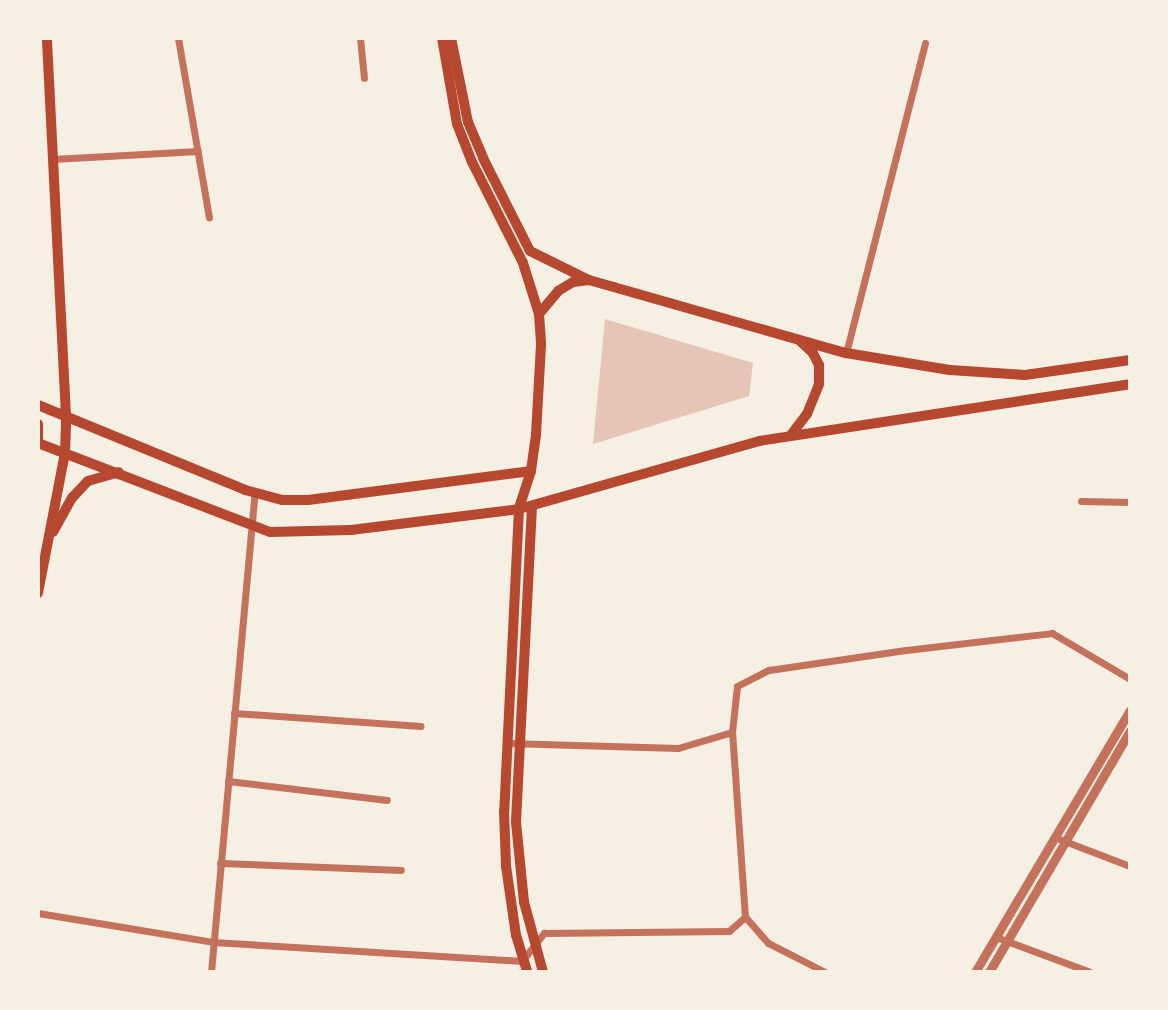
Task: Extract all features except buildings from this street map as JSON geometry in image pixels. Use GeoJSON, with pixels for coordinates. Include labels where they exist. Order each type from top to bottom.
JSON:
{"type":"FeatureCollection","features":[{"type":"Feature","properties":{"kind":"main road"},"geometry":{"type":"LineString","coordinates":[[38,593],[65,453],[66,416],[47,38]]}},
{"type":"Feature","properties":{"kind":"main road"},"geometry":{"type":"LineString","coordinates":[[442,38],[457,124],[472,162],[523,262],[539,314],[541,345],[531,471],[519,509],[504,811],[506,866],[525,966]]}},
{"type":"Feature","properties":{"kind":"main road"},"geometry":{"type":"LineString","coordinates":[[451,38],[468,122],[482,158],[530,251],[589,281],[846,352],[950,370],[1025,375],[1129,360]]}},
{"type":"Feature","properties":{"kind":"main road"},"geometry":{"type":"LineString","coordinates":[[539,314],[558,291],[573,282],[589,281]]}},
{"type":"Feature","properties":{"kind":"main road"},"geometry":{"type":"LineString","coordinates":[[791,435],[807,414],[819,384],[819,365],[813,353],[797,339]]}},
{"type":"Feature","properties":{"kind":"main road"},"geometry":{"type":"LineString","coordinates":[[38,424],[38,442],[270,532],[351,530],[519,509],[759,441],[1129,384]]}},
{"type":"Feature","properties":{"kind":"main road"},"geometry":{"type":"LineString","coordinates":[[38,405],[255,492],[283,500],[308,500],[531,471]]}},
{"type":"Feature","properties":{"kind":"main road"},"geometry":{"type":"LineString","coordinates":[[49,540],[72,498],[88,481],[119,472]]}},
{"type":"Feature","properties":{"kind":"main road"},"geometry":{"type":"LineString","coordinates":[[532,506],[519,743],[518,860],[534,947],[543,971]]}},
{"type":"Feature","properties":{"kind":"street"},"geometry":{"type":"LineString","coordinates":[[178,38],[209,216]]}},
{"type":"Feature","properties":{"kind":"street"},"geometry":{"type":"LineString","coordinates":[[360,38],[364,78]]}},
{"type":"Feature","properties":{"kind":"street"},"geometry":{"type":"LineString","coordinates":[[846,352],[925,43]]}},
{"type":"Feature","properties":{"kind":"street"},"geometry":{"type":"LineString","coordinates":[[52,159],[198,151]]}},
{"type":"Feature","properties":{"kind":"street"},"geometry":{"type":"LineString","coordinates":[[211,971],[255,492]]}},
{"type":"Feature","properties":{"kind":"street"},"geometry":{"type":"LineString","coordinates":[[1081,501],[1129,502]]}},
{"type":"Feature","properties":{"kind":"street"},"geometry":{"type":"LineString","coordinates":[[824,971],[768,943],[745,916],[732,732],[737,686],[769,670],[1052,633],[1129,679]]}},
{"type":"Feature","properties":{"kind":"street"},"geometry":{"type":"LineString","coordinates":[[989,971],[1129,710]]}},
{"type":"Feature","properties":{"kind":"street"},"geometry":{"type":"LineString","coordinates":[[234,713],[421,726]]}},
{"type":"Feature","properties":{"kind":"street"},"geometry":{"type":"LineString","coordinates":[[975,971],[1129,731]]}},
{"type":"Feature","properties":{"kind":"street"},"geometry":{"type":"LineString","coordinates":[[507,743],[678,748],[732,732]]}},
{"type":"Feature","properties":{"kind":"street"},"geometry":{"type":"LineString","coordinates":[[228,781],[387,800]]}},
{"type":"Feature","properties":{"kind":"street"},"geometry":{"type":"LineString","coordinates":[[1059,839],[1129,866]]}},
{"type":"Feature","properties":{"kind":"street"},"geometry":{"type":"LineString","coordinates":[[220,863],[401,870]]}},
{"type":"Feature","properties":{"kind":"street"},"geometry":{"type":"LineString","coordinates":[[38,913],[213,942],[525,966],[544,933],[729,931],[745,916]]}},
{"type":"Feature","properties":{"kind":"street"},"geometry":{"type":"LineString","coordinates":[[996,937],[1090,971]]}}]}
